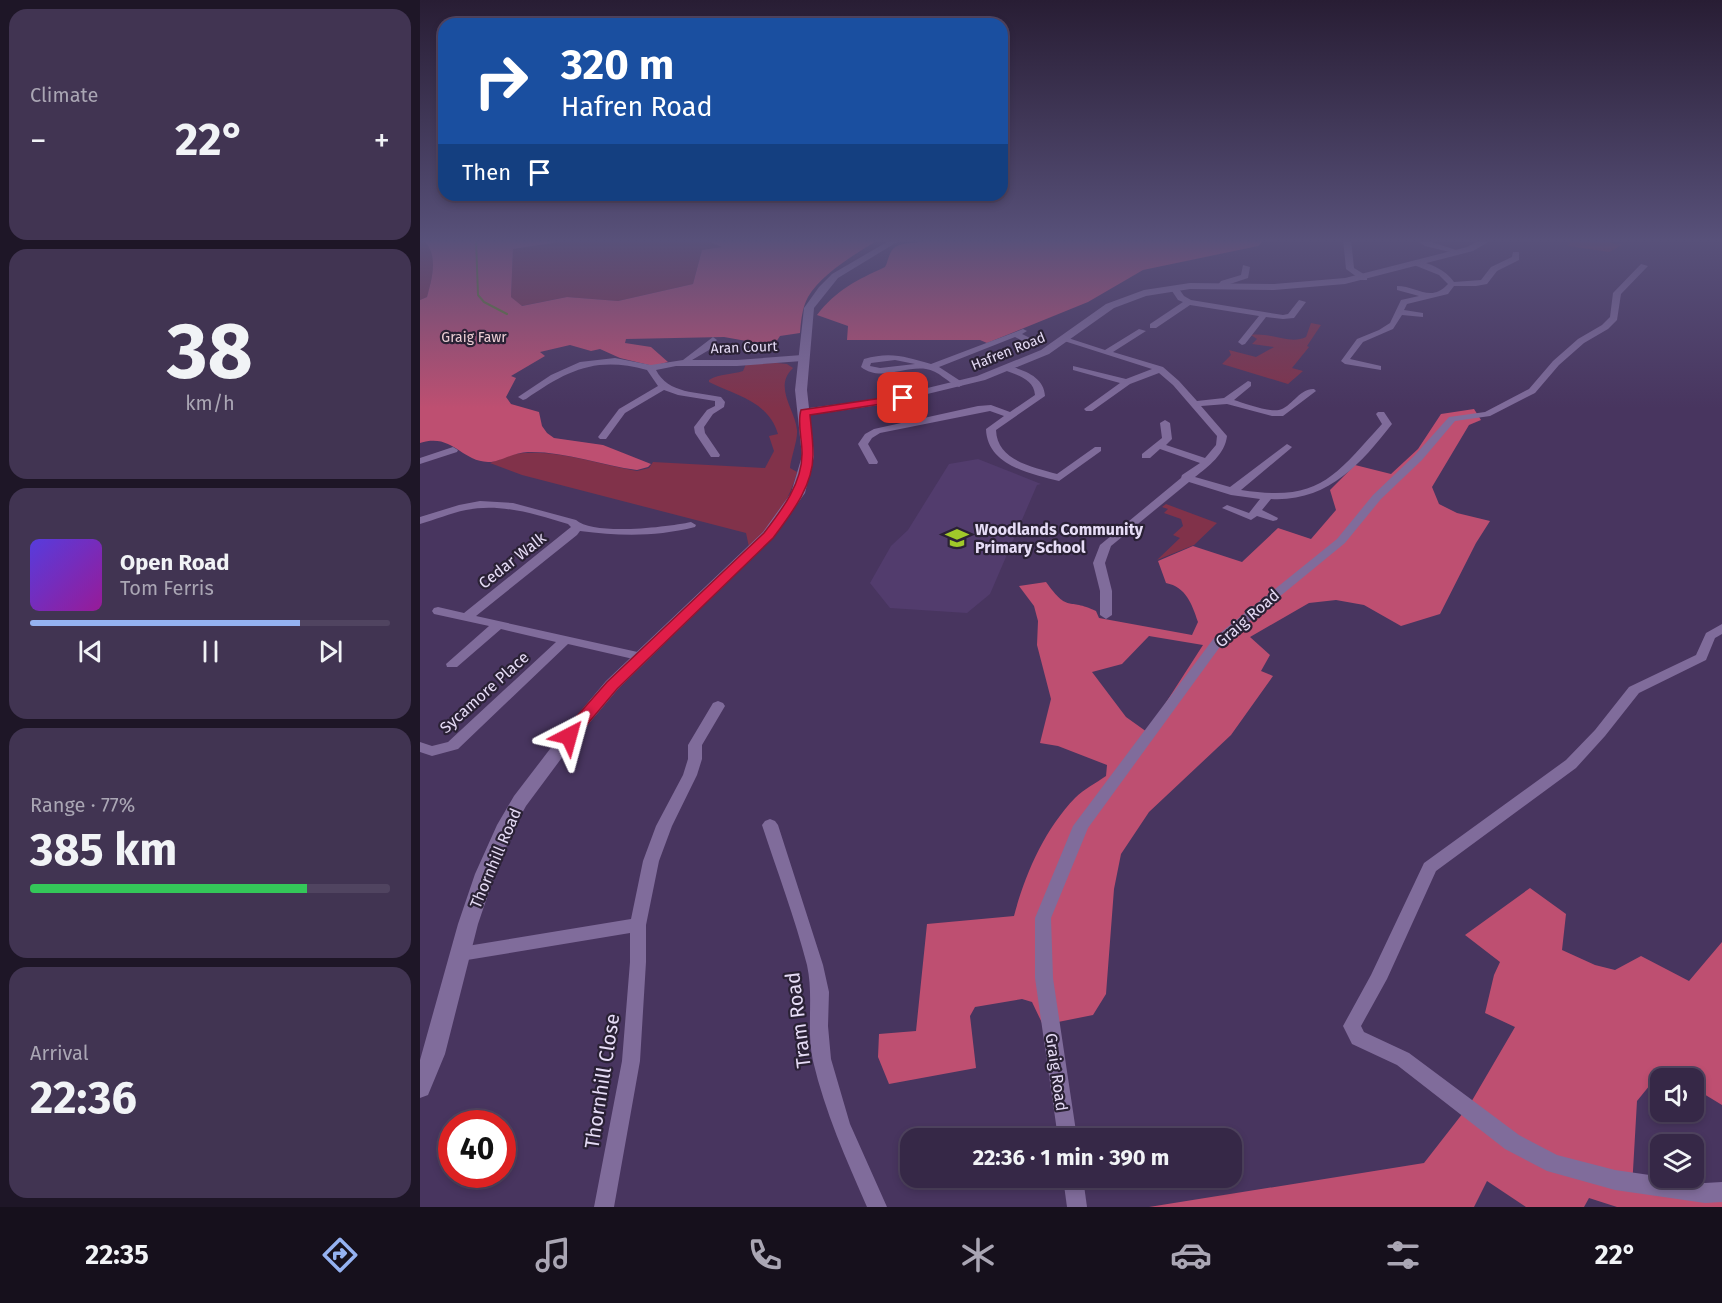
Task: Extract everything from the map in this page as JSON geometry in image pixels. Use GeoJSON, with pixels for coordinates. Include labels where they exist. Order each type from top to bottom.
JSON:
{"type":"FeatureCollection","features":[{"type":"Feature","properties":{"kind":"street","name":"Thornhill Road"},"geometry":{"type":"LineString","coordinates":[[420,1087],[434,1054],[468,924],[485,874],[506,825],[520,801],[592,707],[768,535],[786,513],[798,493],[808,456],[801,390],[802,358],[809,308],[818,295]]}},
{"type":"Feature","properties":{"kind":"street","name":"Hafren Road"},"geometry":{"type":"LineString","coordinates":[[804,412],[886,401],[959,384],[1007,368],[1065,340],[1119,301],[1137,295]]}},
{"type":"Feature","properties":{"kind":"street"},"geometry":{"type":"LineString","coordinates":[[1179,295],[1189,303],[1291,316],[1302,302]]}},
{"type":"Feature","properties":{"kind":"street","name":"Graig Road"},"geometry":{"type":"LineString","coordinates":[[1066,1128],[1044,978],[1043,918],[1081,826],[1218,641],[1341,541],[1377,497],[1418,458],[1452,419],[1487,414],[1532,391],[1556,363],[1581,341],[1605,327],[1614,318],[1617,295]]}},
{"type":"Feature","properties":{"kind":"street"},"geometry":{"type":"LineString","coordinates":[[1378,368],[1345,361],[1358,340],[1389,327],[1395,322],[1404,302],[1428,296]]}},
{"type":"Feature","properties":{"kind":"street"},"geometry":{"type":"LineString","coordinates":[[1153,326],[1173,311],[1189,303]]}},
{"type":"Feature","properties":{"kind":"street"},"geometry":{"type":"LineString","coordinates":[[1399,312],[1420,315]]}},
{"type":"Feature","properties":{"kind":"street"},"geometry":{"type":"LineString","coordinates":[[1242,342],[1264,314]]}},
{"type":"Feature","properties":{"kind":"street"},"geometry":{"type":"LineString","coordinates":[[1107,352],[1142,331]]}},
{"type":"Feature","properties":{"kind":"street"},"geometry":{"type":"LineString","coordinates":[[959,384],[927,366],[906,358],[876,358],[867,361],[865,367],[872,370],[927,366],[1019,332],[1035,344]]}},
{"type":"Feature","properties":{"kind":"street","name":"Aran Court"},"geometry":{"type":"LineString","coordinates":[[686,362],[689,356],[707,350],[713,340]]}},
{"type":"Feature","properties":{"kind":"street"},"geometry":{"type":"LineString","coordinates":[[1065,340],[1160,369],[1196,404],[1222,436],[1221,446],[1207,462],[1106,544],[1099,563],[1106,591],[1106,615]]}},
{"type":"Feature","properties":{"kind":"street","name":"Aran Court"},"geometry":{"type":"LineString","coordinates":[[523,397],[554,376],[591,361],[608,360],[651,368],[686,362],[737,363],[802,358]]}},
{"type":"Feature","properties":{"kind":"street"},"geometry":{"type":"LineString","coordinates":[[651,368],[654,378],[662,387],[718,399],[719,407],[710,412],[699,427],[700,433],[715,455]]}},
{"type":"Feature","properties":{"kind":"street"},"geometry":{"type":"LineString","coordinates":[[1007,368],[1037,382],[1041,388],[1040,396],[991,429],[991,443],[995,450],[1008,459],[1059,478],[1098,449]]}},
{"type":"Feature","properties":{"kind":"street"},"geometry":{"type":"LineString","coordinates":[[1076,368],[1127,382]]}},
{"type":"Feature","properties":{"kind":"street"},"geometry":{"type":"LineString","coordinates":[[1089,409],[1127,382],[1160,369]]}},
{"type":"Feature","properties":{"kind":"street"},"geometry":{"type":"LineString","coordinates":[[1227,401],[1248,384]]}},
{"type":"Feature","properties":{"kind":"street"},"geometry":{"type":"LineString","coordinates":[[603,437],[622,411],[662,387]]}},
{"type":"Feature","properties":{"kind":"street"},"geometry":{"type":"LineString","coordinates":[[1196,404],[1227,401],[1272,413],[1283,413],[1311,391]]}},
{"type":"Feature","properties":{"kind":"street"},"geometry":{"type":"LineString","coordinates":[[873,462],[863,444],[868,436],[877,431],[944,418],[978,408],[991,408],[1010,415]]}},
{"type":"Feature","properties":{"kind":"street"},"geometry":{"type":"LineString","coordinates":[[1262,423],[1272,413]]}},
{"type":"Feature","properties":{"kind":"street"},"geometry":{"type":"LineString","coordinates":[[1186,477],[1216,489],[1267,497],[1312,491],[1328,483],[1350,464],[1387,424],[1381,414]]}},
{"type":"Feature","properties":{"kind":"street"},"geometry":{"type":"LineString","coordinates":[[1146,456],[1167,439],[1165,423]]}},
{"type":"Feature","properties":{"kind":"street"},"geometry":{"type":"LineString","coordinates":[[1160,446],[1207,462]]}},
{"type":"Feature","properties":{"kind":"street"},"geometry":{"type":"LineString","coordinates":[[1231,492],[1287,447]]}},
{"type":"Feature","properties":{"kind":"street"},"geometry":{"type":"LineString","coordinates":[[420,461],[453,450]]}},
{"type":"Feature","properties":{"kind":"street"},"geometry":{"type":"LineString","coordinates":[[1227,508],[1251,517],[1267,497]]}},
{"type":"Feature","properties":{"kind":"street","name":"Cedar Walk"},"geometry":{"type":"LineString","coordinates":[[420,521],[474,504],[499,503],[572,522],[577,527],[626,535],[659,533],[690,525]]}},
{"type":"Feature","properties":{"kind":"street"},"geometry":{"type":"LineString","coordinates":[[1256,512],[1273,518]]}},
{"type":"Feature","properties":{"kind":"street","name":"Cedar Walk"},"geometry":{"type":"LineString","coordinates":[[465,618],[573,534],[577,527]]}},
{"type":"Feature","properties":{"kind":"street","name":"Sycamore Place"},"geometry":{"type":"LineString","coordinates":[[438,611],[642,657]]}},
{"type":"Feature","properties":{"kind":"street"},"geometry":{"type":"LineString","coordinates":[[452,663],[497,626]]}},
{"type":"Feature","properties":{"kind":"street"},"geometry":{"type":"LineString","coordinates":[[1722,628],[1710,636],[1701,657],[1634,690],[1600,733],[1571,764],[1430,867],[1378,979],[1352,1026],[1358,1038],[1403,1059],[1512,1142],[1554,1164],[1615,1180],[1705,1193],[1722,1192]]}},
{"type":"Feature","properties":{"kind":"street","name":"Sycamore Place"},"geometry":{"type":"LineString","coordinates":[[420,747],[432,751],[453,746],[564,641]]}},
{"type":"Feature","properties":{"kind":"street","name":"Thornhill Close"},"geometry":{"type":"LineString","coordinates":[[604,1207],[631,1061],[638,962],[638,925],[651,861],[664,826],[690,775],[695,759],[695,745],[718,706]]}},
{"type":"Feature","properties":{"kind":"street","name":"Tram Road"},"geometry":{"type":"LineString","coordinates":[[770,825],[815,965],[820,992],[819,1026],[822,1059],[841,1125],[877,1207]]}},
{"type":"Feature","properties":{"kind":"street"},"geometry":{"type":"LineString","coordinates":[[461,954],[638,925]]}},
{"type":"Feature","properties":{"kind":"street"},"geometry":{"type":"LineString","coordinates":[[1074,1188],[1077,1207]]}},
{"type":"Feature","properties":{"kind":"shaded area"},"geometry":{"type":"Polygon","coordinates":[[[420,295],[427,295],[427,297],[420,300],[420,295]]]}},
{"type":"Feature","properties":{"kind":"shaded area"},"geometry":{"type":"Polygon","coordinates":[[[643,295],[618,301],[567,297],[521,306],[511,297],[643,295]]]}},
{"type":"Feature","properties":{"kind":"shaded area"},"geometry":{"type":"Polygon","coordinates":[[[1311,323],[1321,325],[1307,346],[1309,347],[1292,368],[1303,371],[1288,384],[1222,364],[1231,355],[1229,350],[1256,357],[1274,347],[1252,344],[1257,339],[1251,335],[1300,339],[1306,337],[1311,323]]]}},
{"type":"Feature","properties":{"kind":"shaded area"},"geometry":{"type":"Polygon","coordinates":[[[746,364],[787,364],[793,368],[787,375],[785,390],[797,430],[790,468],[797,472],[790,493],[779,512],[749,547],[746,533],[522,475],[490,463],[517,454],[540,453],[568,456],[637,471],[649,468],[653,462],[765,468],[774,451],[769,436],[778,434],[773,423],[759,407],[709,380],[717,376],[743,371],[746,364]]]}},
{"type":"Feature","properties":{"kind":"shaded area","name":"Woodlands Community Primary School"},"geometry":{"type":"Polygon","coordinates":[[[978,459],[1041,484],[1037,485],[990,594],[967,613],[890,608],[870,583],[891,546],[908,530],[949,464],[978,459]]]}},
{"type":"Feature","properties":{"kind":"shaded area"},"geometry":{"type":"Polygon","coordinates":[[[1166,504],[1217,523],[1194,545],[1157,560],[1180,538],[1173,535],[1183,526],[1181,519],[1164,513],[1168,509],[1162,507],[1166,504]]]}},
{"type":"Feature","properties":{"kind":"green space","name":"Graig Fawr"},"geometry":{"type":"Polygon","coordinates":[[[511,295],[522,306],[567,297],[618,301],[643,295],[809,295],[802,315],[800,333],[780,336],[776,342],[752,342],[724,337],[626,339],[625,343],[651,347],[668,362],[653,366],[620,358],[600,349],[591,351],[570,345],[540,352],[545,356],[511,376],[516,378],[506,397],[511,404],[539,412],[542,426],[547,433],[554,438],[603,445],[651,464],[637,470],[542,452],[523,452],[488,462],[470,457],[449,444],[431,441],[420,443],[420,300],[427,297],[511,295]]]}},
{"type":"Feature","properties":{"kind":"green space"},"geometry":{"type":"Polygon","coordinates":[[[837,295],[1099,295],[987,343],[980,340],[847,340],[848,326],[817,315],[837,295]]]}},
{"type":"Feature","properties":{"kind":"green space"},"geometry":{"type":"Polygon","coordinates":[[[1474,409],[1481,420],[1469,425],[1432,487],[1439,504],[1457,513],[1490,521],[1476,543],[1440,614],[1401,626],[1364,605],[1336,600],[1309,603],[1250,637],[1270,655],[1261,671],[1273,676],[1231,735],[1149,812],[1121,854],[1114,889],[1106,994],[1093,1015],[1043,1025],[1032,1002],[1022,999],[975,1007],[970,1016],[976,1068],[889,1084],[878,1057],[879,1034],[916,1031],[927,924],[1014,916],[1030,868],[1054,824],[1079,795],[1106,776],[1107,765],[1058,746],[1040,743],[1051,699],[1037,645],[1038,621],[1034,606],[1019,586],[1046,582],[1064,602],[1096,611],[1099,618],[1192,635],[1198,622],[1191,603],[1179,588],[1166,583],[1158,561],[1193,546],[1242,562],[1278,528],[1311,539],[1336,510],[1330,490],[1355,465],[1391,474],[1418,449],[1441,414],[1474,409]],[[1149,636],[1122,664],[1092,672],[1126,717],[1147,732],[1203,645],[1149,636]]]}},
{"type":"Feature","properties":{"kind":"green space"},"geometry":{"type":"Polygon","coordinates":[[[1530,888],[1566,914],[1562,950],[1595,965],[1615,970],[1641,956],[1689,981],[1722,942],[1722,1105],[1704,1094],[1704,1068],[1650,1068],[1650,1085],[1637,1101],[1632,1188],[1722,1197],[1722,1207],[1617,1207],[1589,1198],[1584,1207],[1526,1207],[1487,1181],[1474,1207],[1149,1207],[1424,1163],[1470,1104],[1515,1027],[1485,1013],[1494,975],[1500,962],[1465,935],[1530,888]]]}},
{"type":"Feature","properties":{"kind":"waterway"},"geometry":{"type":"LineString","coordinates":[[478,295],[484,302],[507,314]]}},
{"type":"Feature","properties":{"kind":"place","name":"Woodlands Community Primary School"},"geometry":{"type":"Point","coordinates":[957,538]}},
{"type":"Feature","properties":{"kind":"route"},"geometry":{"type":"LineString","coordinates":[[569,736],[612,685],[768,535],[786,513],[798,493],[808,456],[804,412],[903,398]]}}]}
